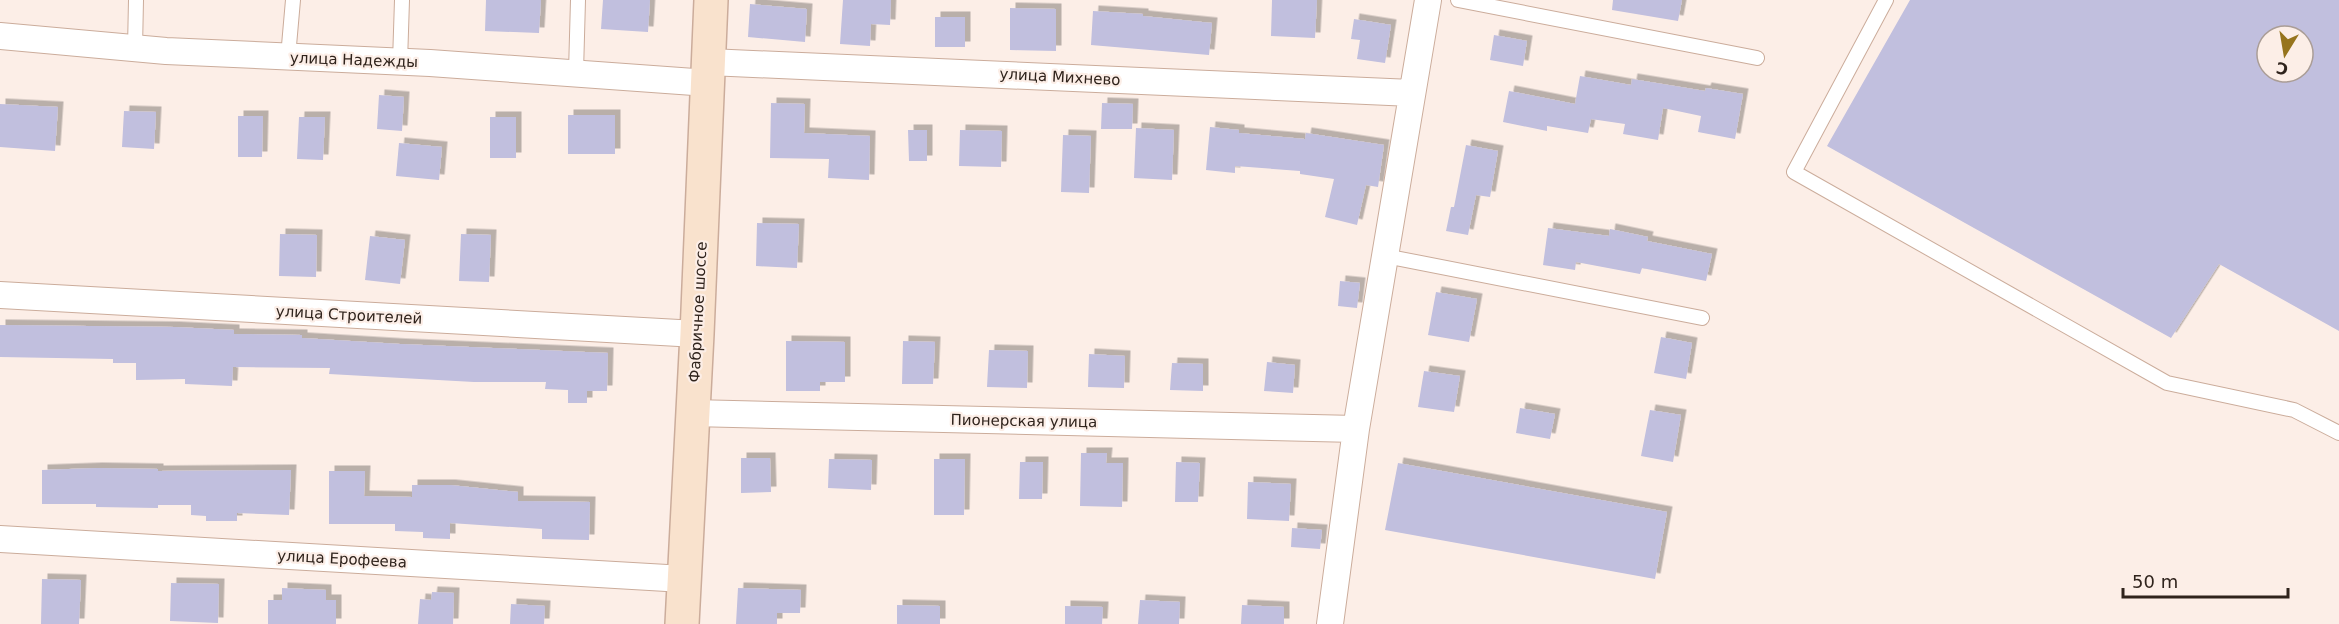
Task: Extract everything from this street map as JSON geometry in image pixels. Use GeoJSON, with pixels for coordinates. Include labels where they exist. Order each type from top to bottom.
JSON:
{"type":"FeatureCollection","features":[{"type":"Feature","properties":{"kind":"main road","name":"Фабричное шоссе"},"geometry":{"type":"LineString","coordinates":[[682,624],[711,0]]}},
{"type":"Feature","properties":{"kind":"street"},"geometry":{"type":"LineString","coordinates":[[1330,624],[1356,429],[1428,0]]}},
{"type":"Feature","properties":{"kind":"street","name":"улица Надежды"},"geometry":{"type":"LineString","coordinates":[[0,36],[135,48],[576,72],[708,72]]}},
{"type":"Feature","properties":{"kind":"street","name":"улица Михнево"},"geometry":{"type":"LineString","coordinates":[[708,72],[1412,93]]}},
{"type":"Feature","properties":{"kind":"street","name":"улица Строителей"},"geometry":{"type":"LineString","coordinates":[[0,296],[697,334]]}},
{"type":"Feature","properties":{"kind":"street","name":"Пионерская улица"},"geometry":{"type":"LineString","coordinates":[[692,413],[1356,429]]}},
{"type":"Feature","properties":{"kind":"street","name":"улица Ерофеева"},"geometry":{"type":"LineString","coordinates":[[0,539],[684,579]]}},
{"type":"Feature","properties":{"kind":"lane"},"geometry":{"type":"LineString","coordinates":[[135,48],[136,0]]}},
{"type":"Feature","properties":{"kind":"lane"},"geometry":{"type":"LineString","coordinates":[[288,57],[292,0]]}},
{"type":"Feature","properties":{"kind":"lane"},"geometry":{"type":"LineString","coordinates":[[400,62],[402,0]]}},
{"type":"Feature","properties":{"kind":"lane"},"geometry":{"type":"LineString","coordinates":[[576,72],[578,0]]}},
{"type":"Feature","properties":{"kind":"lane"},"geometry":{"type":"LineString","coordinates":[[1458,0],[1757,58]]}},
{"type":"Feature","properties":{"kind":"lane"},"geometry":{"type":"LineString","coordinates":[[1886,0],[1794,172],[2167,384],[2294,410],[2339,433]]}},
{"type":"Feature","properties":{"kind":"lane"},"geometry":{"type":"LineString","coordinates":[[1385,256],[1702,318]]}},
{"type":"Feature","properties":{"kind":"building"},"geometry":{"type":"Polygon","coordinates":[[[486,0],[541,0],[539,33],[485,31],[486,0]]]}},
{"type":"Feature","properties":{"kind":"building"},"geometry":{"type":"Polygon","coordinates":[[[603,0],[650,0],[648,32],[601,29],[603,0]]]}},
{"type":"Feature","properties":{"kind":"building"},"geometry":{"type":"Polygon","coordinates":[[[843,0],[891,0],[890,25],[871,24],[870,46],[840,44],[843,0]]]}},
{"type":"Feature","properties":{"kind":"building"},"geometry":{"type":"Polygon","coordinates":[[[1272,0],[1317,0],[1315,38],[1271,36],[1272,0]]]}},
{"type":"Feature","properties":{"kind":"building"},"geometry":{"type":"Polygon","coordinates":[[[1613,0],[1682,0],[1678,21],[1612,10],[1613,0]]]}},
{"type":"Feature","properties":{"kind":"building"},"geometry":{"type":"Polygon","coordinates":[[[1910,0],[2339,0],[2339,331],[2219,264],[2171,338],[1827,146],[1910,0]]]}},
{"type":"Feature","properties":{"kind":"building"},"geometry":{"type":"Polygon","coordinates":[[[750,4],[807,9],[805,42],[748,37],[750,4]]]}},
{"type":"Feature","properties":{"kind":"building"},"geometry":{"type":"Polygon","coordinates":[[[1010,8],[1056,9],[1056,51],[1010,50],[1010,8]]]}},
{"type":"Feature","properties":{"kind":"building"},"geometry":{"type":"Polygon","coordinates":[[[1093,11],[1143,14],[1143,16],[1212,23],[1209,55],[1091,45],[1093,11]]]}},
{"type":"Feature","properties":{"kind":"building"},"geometry":{"type":"Polygon","coordinates":[[[935,17],[965,17],[965,47],[935,47],[935,17]]]}},
{"type":"Feature","properties":{"kind":"building"},"geometry":{"type":"Polygon","coordinates":[[[1354,19],[1391,25],[1385,63],[1357,59],[1360,40],[1351,39],[1354,19]]]}},
{"type":"Feature","properties":{"kind":"building"},"geometry":{"type":"Polygon","coordinates":[[[1494,35],[1527,41],[1523,66],[1490,60],[1494,35]]]}},
{"type":"Feature","properties":{"kind":"building"},"geometry":{"type":"Polygon","coordinates":[[[1580,76],[1631,85],[1632,79],[1705,91],[1706,88],[1743,94],[1735,139],[1698,132],[1701,116],[1663,108],[1658,140],[1623,134],[1625,124],[1591,119],[1588,133],[1547,126],[1547,131],[1503,122],[1509,91],[1575,104],[1580,76]]]}},
{"type":"Feature","properties":{"kind":"building"},"geometry":{"type":"Polygon","coordinates":[[[379,95],[404,97],[402,131],[377,129],[379,95]]]}},
{"type":"Feature","properties":{"kind":"building"},"geometry":{"type":"Polygon","coordinates":[[[771,103],[805,104],[804,133],[870,136],[869,180],[828,178],[829,159],[770,158],[771,103]]]}},
{"type":"Feature","properties":{"kind":"building"},"geometry":{"type":"Polygon","coordinates":[[[1102,103],[1133,104],[1132,129],[1101,129],[1102,103]]]}},
{"type":"Feature","properties":{"kind":"building"},"geometry":{"type":"Polygon","coordinates":[[[0,104],[58,107],[55,151],[0,147],[0,104]]]}},
{"type":"Feature","properties":{"kind":"building"},"geometry":{"type":"Polygon","coordinates":[[[124,111],[156,112],[154,149],[122,147],[124,111]]]}},
{"type":"Feature","properties":{"kind":"building"},"geometry":{"type":"Polygon","coordinates":[[[568,115],[615,115],[615,154],[568,154],[568,115]]]}},
{"type":"Feature","properties":{"kind":"building"},"geometry":{"type":"Polygon","coordinates":[[[238,116],[263,116],[262,157],[238,157],[238,116]]]}},
{"type":"Feature","properties":{"kind":"building"},"geometry":{"type":"Polygon","coordinates":[[[299,117],[325,117],[323,160],[297,159],[299,117]]]}},
{"type":"Feature","properties":{"kind":"building"},"geometry":{"type":"Polygon","coordinates":[[[490,117],[516,117],[516,158],[490,158],[490,117]]]}},
{"type":"Feature","properties":{"kind":"building"},"geometry":{"type":"Polygon","coordinates":[[[1210,127],[1239,130],[1239,133],[1305,139],[1306,133],[1384,145],[1378,187],[1366,185],[1357,225],[1325,217],[1334,179],[1300,174],[1300,171],[1235,166],[1235,173],[1206,170],[1210,127]]]}},
{"type":"Feature","properties":{"kind":"building"},"geometry":{"type":"Polygon","coordinates":[[[1136,128],[1174,130],[1172,180],[1134,178],[1136,128]]]}},
{"type":"Feature","properties":{"kind":"building"},"geometry":{"type":"Polygon","coordinates":[[[908,130],[927,130],[927,161],[909,161],[908,130]]]}},
{"type":"Feature","properties":{"kind":"building"},"geometry":{"type":"Polygon","coordinates":[[[960,130],[1002,131],[1001,167],[959,166],[960,130]]]}},
{"type":"Feature","properties":{"kind":"building"},"geometry":{"type":"Polygon","coordinates":[[[1063,135],[1091,136],[1089,193],[1061,192],[1063,135]]]}},
{"type":"Feature","properties":{"kind":"building"},"geometry":{"type":"Polygon","coordinates":[[[399,143],[442,147],[439,180],[396,176],[399,143]]]}},
{"type":"Feature","properties":{"kind":"building"},"geometry":{"type":"Polygon","coordinates":[[[1466,145],[1498,151],[1490,197],[1476,195],[1468,235],[1446,231],[1451,207],[1454,207],[1466,145]]]}},
{"type":"Feature","properties":{"kind":"building"},"geometry":{"type":"Polygon","coordinates":[[[757,223],[799,224],[797,268],[756,266],[757,223]]]}},
{"type":"Feature","properties":{"kind":"building"},"geometry":{"type":"Polygon","coordinates":[[[1548,228],[1609,236],[1610,229],[1648,237],[1647,241],[1712,254],[1706,281],[1642,268],[1640,274],[1576,262],[1575,270],[1543,265],[1548,228]]]}},
{"type":"Feature","properties":{"kind":"building"},"geometry":{"type":"Polygon","coordinates":[[[280,234],[317,235],[316,277],[279,276],[280,234]]]}},
{"type":"Feature","properties":{"kind":"building"},"geometry":{"type":"Polygon","coordinates":[[[461,234],[491,235],[489,282],[459,281],[461,234]]]}},
{"type":"Feature","properties":{"kind":"building"},"geometry":{"type":"Polygon","coordinates":[[[370,236],[405,240],[400,284],[365,280],[370,236]]]}},
{"type":"Feature","properties":{"kind":"building"},"geometry":{"type":"Polygon","coordinates":[[[1340,281],[1360,283],[1357,308],[1338,306],[1340,281]]]}},
{"type":"Feature","properties":{"kind":"building"},"geometry":{"type":"Polygon","coordinates":[[[1436,292],[1477,299],[1469,342],[1428,335],[1436,292]]]}},
{"type":"Feature","properties":{"kind":"building"},"geometry":{"type":"Polygon","coordinates":[[[0,325],[174,327],[234,330],[234,334],[302,335],[302,338],[400,344],[608,353],[607,391],[587,391],[587,403],[568,403],[568,390],[545,389],[546,382],[474,382],[329,374],[330,368],[233,367],[232,386],[185,384],[185,379],[136,380],[136,363],[113,363],[113,359],[0,357],[0,325]]]}},
{"type":"Feature","properties":{"kind":"building"},"geometry":{"type":"Polygon","coordinates":[[[1661,337],[1692,343],[1686,379],[1654,373],[1661,337]]]}},
{"type":"Feature","properties":{"kind":"building"},"geometry":{"type":"Polygon","coordinates":[[[786,341],[845,342],[845,382],[820,382],[820,391],[786,391],[786,341]]]}},
{"type":"Feature","properties":{"kind":"building"},"geometry":{"type":"Polygon","coordinates":[[[903,341],[935,342],[933,384],[902,384],[903,341]]]}},
{"type":"Feature","properties":{"kind":"building"},"geometry":{"type":"Polygon","coordinates":[[[989,350],[1028,351],[1027,388],[987,387],[989,350]]]}},
{"type":"Feature","properties":{"kind":"building"},"geometry":{"type":"Polygon","coordinates":[[[1089,354],[1125,356],[1124,388],[1088,387],[1089,354]]]}},
{"type":"Feature","properties":{"kind":"building"},"geometry":{"type":"Polygon","coordinates":[[[1267,362],[1295,365],[1293,393],[1264,391],[1267,362]]]}},
{"type":"Feature","properties":{"kind":"building"},"geometry":{"type":"Polygon","coordinates":[[[1172,363],[1203,364],[1203,391],[1170,390],[1172,363]]]}},
{"type":"Feature","properties":{"kind":"building"},"geometry":{"type":"Polygon","coordinates":[[[1424,371],[1460,376],[1454,412],[1418,407],[1424,371]]]}},
{"type":"Feature","properties":{"kind":"building"},"geometry":{"type":"Polygon","coordinates":[[[1520,408],[1555,414],[1550,439],[1516,433],[1520,408]]]}},
{"type":"Feature","properties":{"kind":"building"},"geometry":{"type":"Polygon","coordinates":[[[1650,410],[1681,415],[1673,462],[1641,456],[1650,410]]]}},
{"type":"Feature","properties":{"kind":"building"},"geometry":{"type":"Polygon","coordinates":[[[1081,453],[1107,453],[1106,463],[1123,463],[1122,507],[1080,506],[1081,453]]]}},
{"type":"Feature","properties":{"kind":"building"},"geometry":{"type":"Polygon","coordinates":[[[741,458],[770,458],[771,492],[741,493],[741,458]]]}},
{"type":"Feature","properties":{"kind":"building"},"geometry":{"type":"Polygon","coordinates":[[[829,459],[872,460],[871,490],[828,488],[829,459]]]}},
{"type":"Feature","properties":{"kind":"building"},"geometry":{"type":"Polygon","coordinates":[[[934,459],[965,459],[964,515],[934,515],[934,459]]]}},
{"type":"Feature","properties":{"kind":"building"},"geometry":{"type":"Polygon","coordinates":[[[1020,462],[1043,462],[1042,499],[1019,499],[1020,462]]]}},
{"type":"Feature","properties":{"kind":"building"},"geometry":{"type":"Polygon","coordinates":[[[1176,462],[1200,463],[1198,502],[1175,502],[1176,462]]]}},
{"type":"Feature","properties":{"kind":"building"},"geometry":{"type":"Polygon","coordinates":[[[1398,463],[1667,512],[1655,579],[1385,530],[1398,463]]]}},
{"type":"Feature","properties":{"kind":"building"},"geometry":{"type":"Polygon","coordinates":[[[158,469],[158,471],[291,470],[289,515],[237,513],[237,521],[206,521],[206,516],[191,515],[191,505],[158,505],[158,508],[96,507],[96,504],[42,504],[42,470],[158,469]]]}},
{"type":"Feature","properties":{"kind":"building"},"geometry":{"type":"Polygon","coordinates":[[[329,471],[365,471],[364,496],[412,497],[412,485],[450,485],[518,492],[518,501],[590,502],[589,540],[542,539],[542,529],[450,523],[450,539],[423,538],[423,532],[395,531],[395,524],[329,524],[329,471]]]}},
{"type":"Feature","properties":{"kind":"building"},"geometry":{"type":"Polygon","coordinates":[[[1248,482],[1291,484],[1289,521],[1247,519],[1248,482]]]}},
{"type":"Feature","properties":{"kind":"building"},"geometry":{"type":"Polygon","coordinates":[[[1292,528],[1322,530],[1320,549],[1291,547],[1292,528]]]}},
{"type":"Feature","properties":{"kind":"building"},"geometry":{"type":"Polygon","coordinates":[[[42,579],[81,580],[79,624],[41,624],[42,579]]]}},
{"type":"Feature","properties":{"kind":"building"},"geometry":{"type":"Polygon","coordinates":[[[171,583],[219,584],[218,623],[170,621],[171,583]]]}},
{"type":"Feature","properties":{"kind":"building"},"geometry":{"type":"Polygon","coordinates":[[[282,588],[326,590],[326,600],[336,600],[336,624],[268,624],[268,600],[282,600],[282,588]]]}},
{"type":"Feature","properties":{"kind":"building"},"geometry":{"type":"Polygon","coordinates":[[[738,588],[801,590],[800,613],[777,613],[777,624],[736,624],[738,588]]]}},
{"type":"Feature","properties":{"kind":"building"},"geometry":{"type":"Polygon","coordinates":[[[432,592],[454,593],[453,624],[418,624],[420,599],[431,600],[432,592]]]}},
{"type":"Feature","properties":{"kind":"building"},"geometry":{"type":"Polygon","coordinates":[[[1140,600],[1180,602],[1179,624],[1138,624],[1140,600]]]}},
{"type":"Feature","properties":{"kind":"building"},"geometry":{"type":"Polygon","coordinates":[[[511,604],[545,606],[544,624],[510,624],[511,604]]]}},
{"type":"Feature","properties":{"kind":"building"},"geometry":{"type":"Polygon","coordinates":[[[897,605],[940,606],[940,624],[897,624],[897,605]]]}},
{"type":"Feature","properties":{"kind":"building"},"geometry":{"type":"Polygon","coordinates":[[[1242,605],[1284,607],[1284,624],[1241,624],[1242,605]]]}},
{"type":"Feature","properties":{"kind":"building"},"geometry":{"type":"Polygon","coordinates":[[[1065,606],[1103,607],[1102,624],[1065,624],[1065,606]]]}}]}
